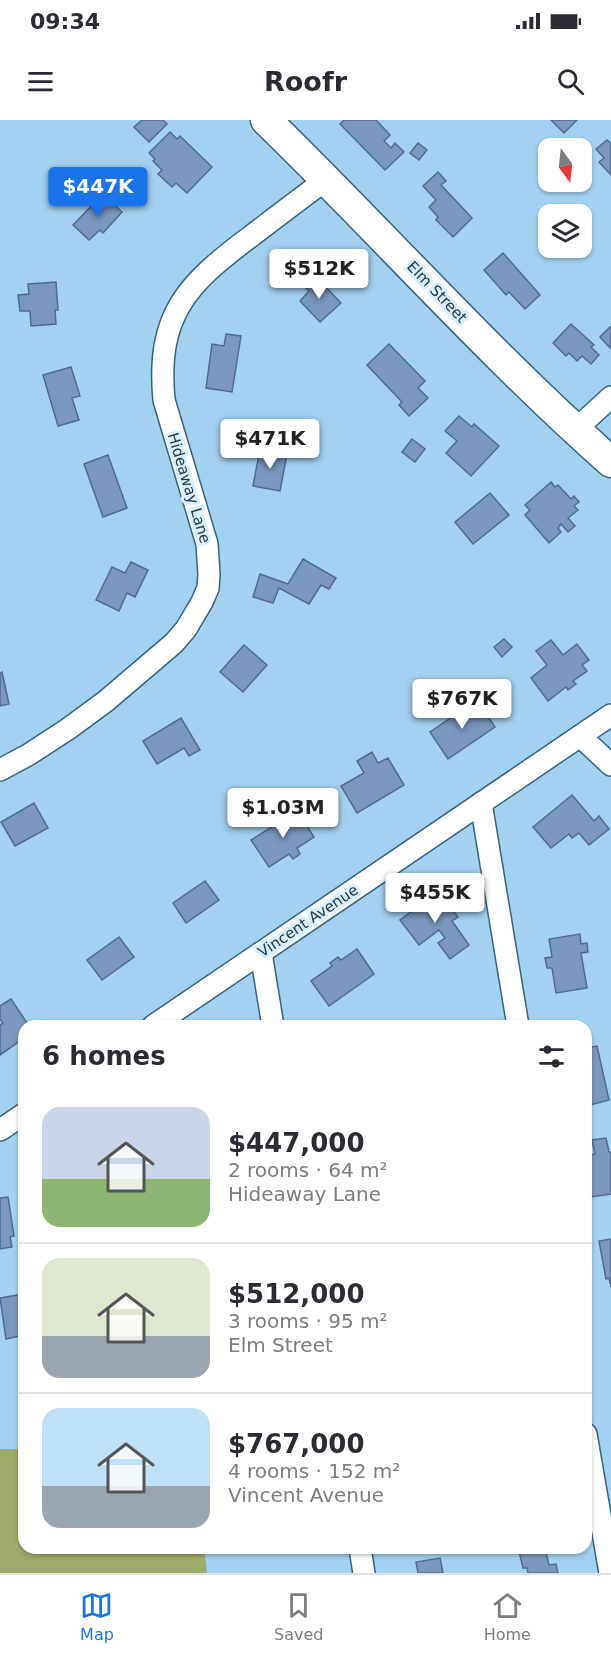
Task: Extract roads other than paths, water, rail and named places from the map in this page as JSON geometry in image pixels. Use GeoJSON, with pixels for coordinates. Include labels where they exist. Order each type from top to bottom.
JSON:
{"type":"FeatureCollection","features":[{"type":"Feature","properties":{"kind":"street","name":"Elm Street"},"geometry":{"type":"LineString","coordinates":[[266,120],[575,430],[611,462]]}},
{"type":"Feature","properties":{"kind":"street","name":"Hideaway Lane"},"geometry":{"type":"LineString","coordinates":[[0,770],[28,755],[106,701],[174,643],[195,616],[207,588],[209,559],[204,531],[164,399],[162,378],[164,357],[174,313],[186,293],[210,268],[327,179]]}},
{"type":"Feature","properties":{"kind":"street"},"geometry":{"type":"LineString","coordinates":[[575,430],[611,397]]}},
{"type":"Feature","properties":{"kind":"street","name":"Vincent Avenue"},"geometry":{"type":"LineString","coordinates":[[162,1020],[611,715]]}},
{"type":"Feature","properties":{"kind":"street"},"geometry":{"type":"LineString","coordinates":[[580,736],[611,765]]}},
{"type":"Feature","properties":{"kind":"street"},"geometry":{"type":"LineString","coordinates":[[481,803],[518,1020]]}},
{"type":"Feature","properties":{"kind":"street"},"geometry":{"type":"LineString","coordinates":[[261,952],[272,1020]]}},
{"type":"Feature","properties":{"kind":"street"},"geometry":{"type":"LineString","coordinates":[[0,1130],[18,1118]]}},
{"type":"Feature","properties":{"kind":"street"},"geometry":{"type":"LineString","coordinates":[[592,1469],[610,1573]]}},
{"type":"Feature","properties":{"kind":"street"},"geometry":{"type":"LineString","coordinates":[[361,1554],[364,1573]]}}]}
